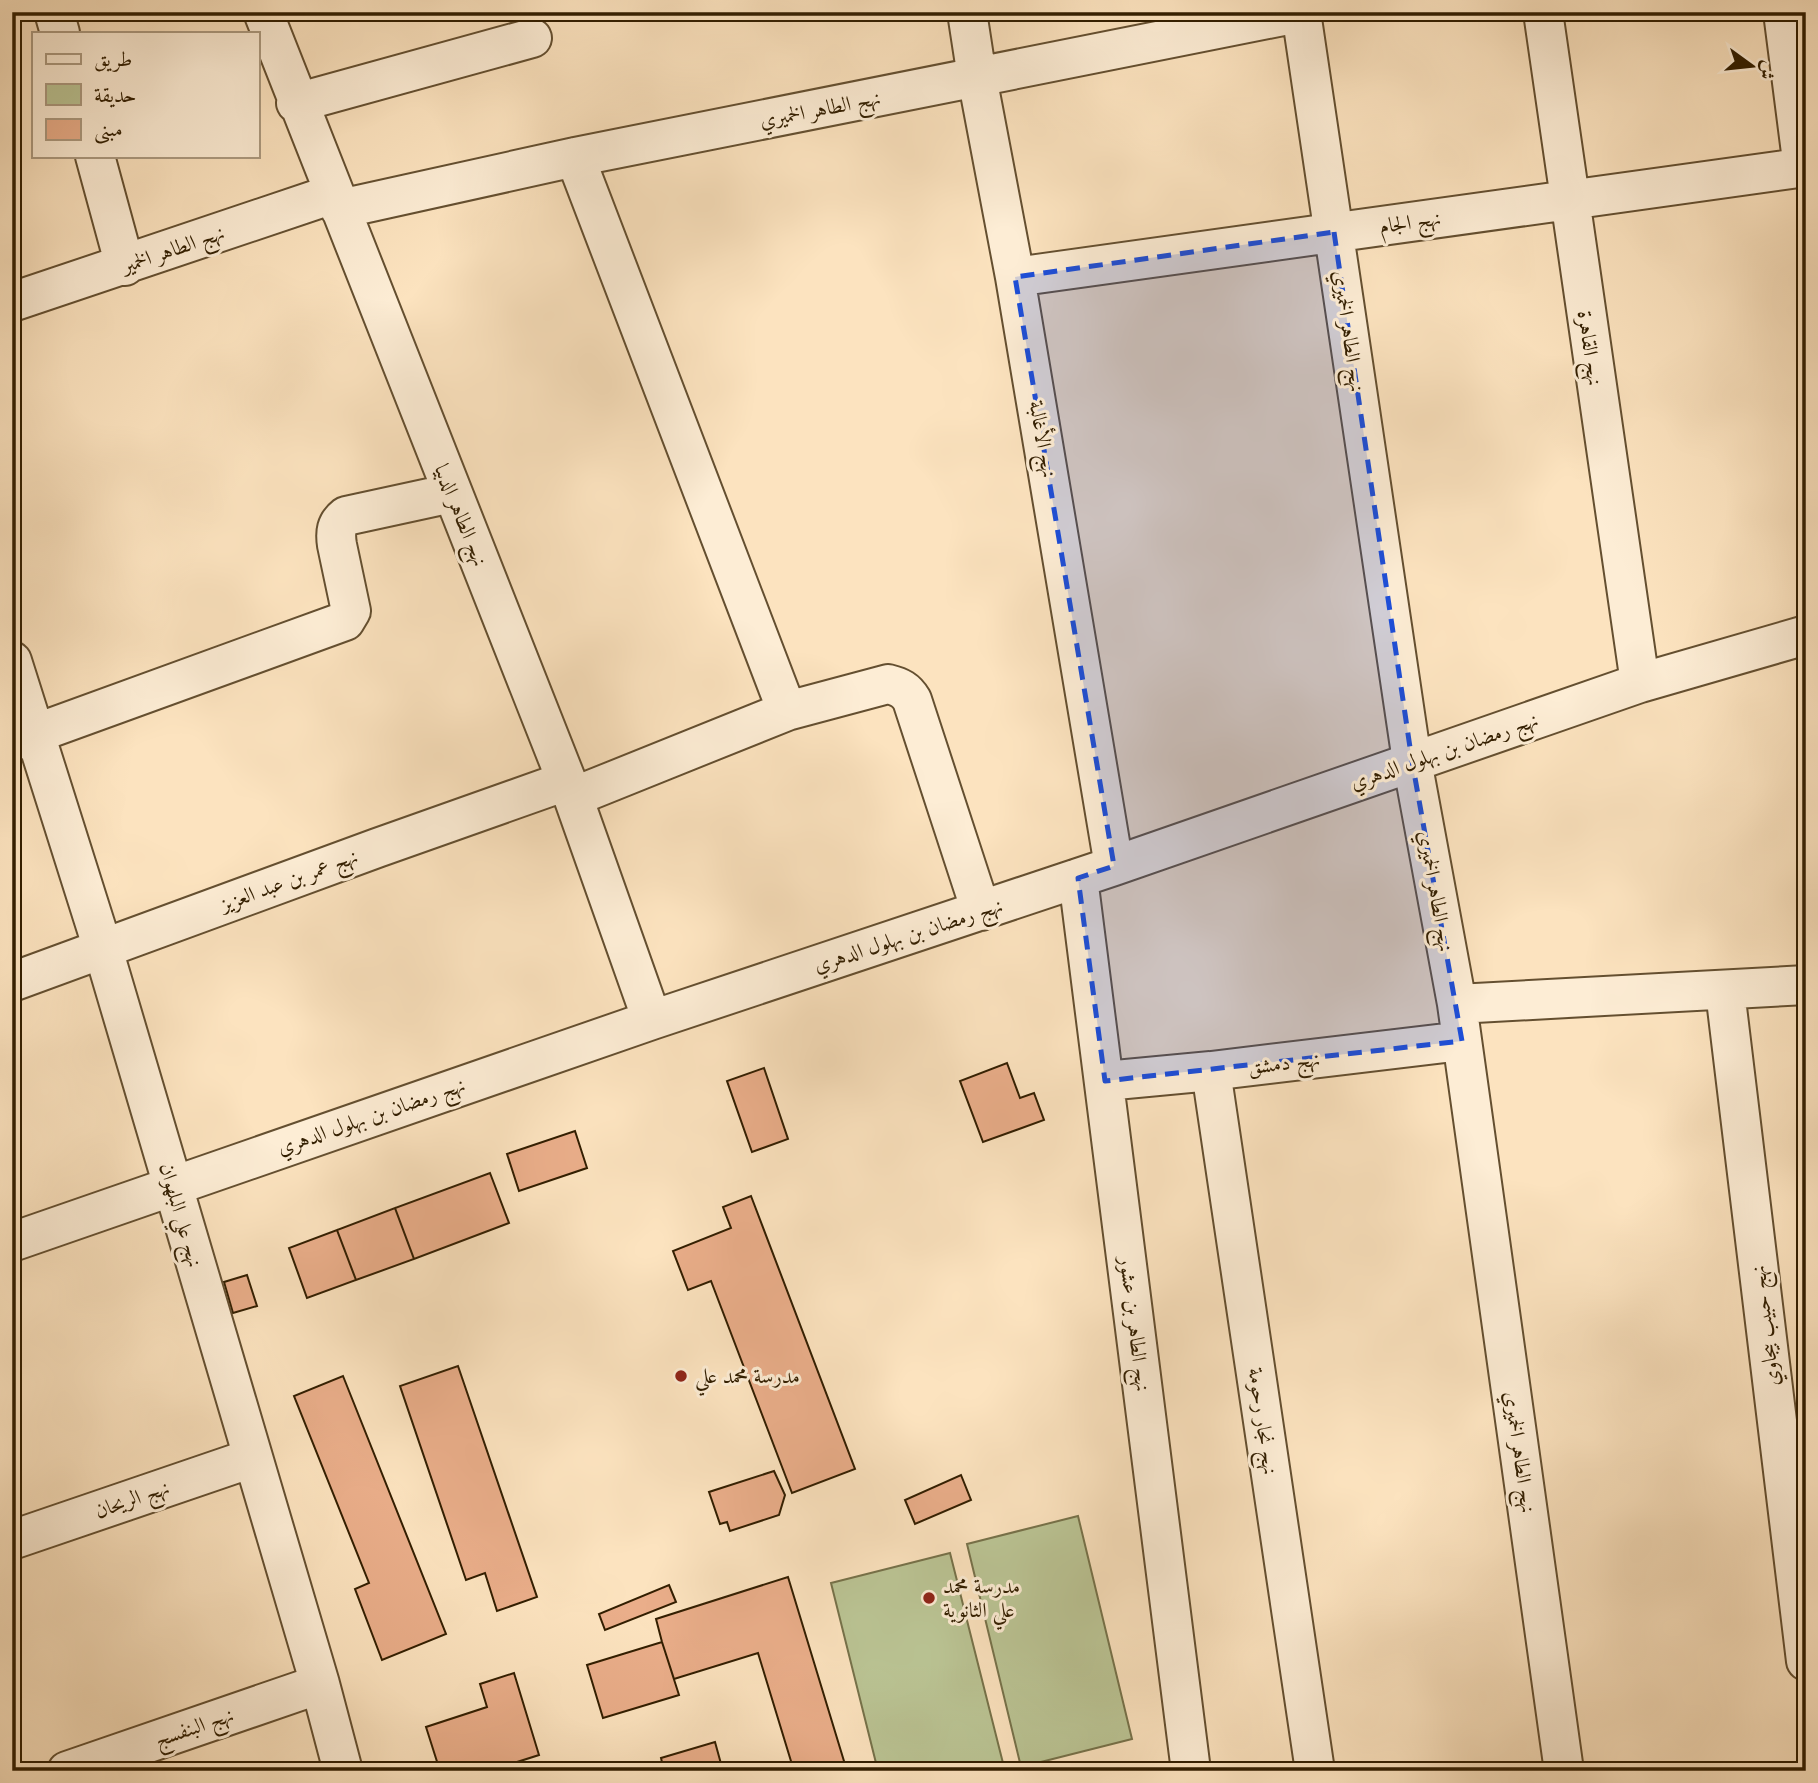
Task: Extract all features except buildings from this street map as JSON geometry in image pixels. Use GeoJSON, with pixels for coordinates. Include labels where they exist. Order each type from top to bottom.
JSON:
{"type":"FeatureCollection","features":[{"type":"Feature","properties":{"kind":"street"},"geometry":{"type":"LineString","coordinates":[[54,12],[60,32]]}},
{"type":"Feature","properties":{"kind":"street","name":"نهج الطاهر الدبيا"},"geometry":{"type":"LineString","coordinates":[[262,12],[569,789],[652,1020]]}},
{"type":"Feature","properties":{"kind":"street","name":"نهج الأغالبة"},"geometry":{"type":"LineString","coordinates":[[967,12],[1015,276],[1115,866]]}},
{"type":"Feature","properties":{"kind":"street","name":"نهج الطاهر الخميري"},"geometry":{"type":"LineString","coordinates":[[336,202],[575,158],[1302,12],[1412,761],[1460,1023],[1564,1771]]}},
{"type":"Feature","properties":{"kind":"street","name":"نهج القاهرة"},"geometry":{"type":"LineString","coordinates":[[1543,12],[1640,683]]}},
{"type":"Feature","properties":{"kind":"street"},"geometry":{"type":"LineString","coordinates":[[1783,12],[1805,167]]}},
{"type":"Feature","properties":{"kind":"street"},"geometry":{"type":"LineString","coordinates":[[296,103],[532,38]]}},
{"type":"Feature","properties":{"kind":"street"},"geometry":{"type":"LineString","coordinates":[[96,158],[125,266]]}},
{"type":"Feature","properties":{"kind":"street"},"geometry":{"type":"LineString","coordinates":[[575,158],[787,711]]}},
{"type":"Feature","properties":{"kind":"street","name":"نهج الجام"},"geometry":{"type":"LineString","coordinates":[[1015,276],[1805,167]]}},
{"type":"Feature","properties":{"kind":"street","name":"نهج الطاهر الخمير"},"geometry":{"type":"LineString","coordinates":[[12,302],[336,202]]}},
{"type":"Feature","properties":{"kind":"street"},"geometry":{"type":"LineString","coordinates":[[23,738],[345,621],[351,611],[335,534],[339,522],[346,516],[452,494]]}},
{"type":"Feature","properties":{"kind":"street","name":"نهج رمضان بن بهلول الدهري"},"geometry":{"type":"LineString","coordinates":[[12,1242],[652,1020],[1115,866],[1640,683],[1806,635]]}},
{"type":"Feature","properties":{"kind":"street","name":"نهج علي البلهوان"},"geometry":{"type":"LineString","coordinates":[[12,660],[23,738],[103,949],[320,1684],[343,1771]]}},
{"type":"Feature","properties":{"kind":"street","name":"نهج عمر بن عبد العزيز"},"geometry":{"type":"LineString","coordinates":[[12,982],[787,711],[888,684],[907,692],[912,700],[981,911]]}},
{"type":"Feature","properties":{"kind":"street","name":"نهج الطاهر بن عشور"},"geometry":{"type":"LineString","coordinates":[[1078,878],[1191,1771]]}},
{"type":"Feature","properties":{"kind":"street","name":"نهج دمشق"},"geometry":{"type":"LineString","coordinates":[[1105,1081],[1211,1071],[1460,1023],[1725,991],[1806,985]]}},
{"type":"Feature","properties":{"kind":"street","name":"نهج حبيب بيجاوي"},"geometry":{"type":"LineString","coordinates":[[1725,991],[1806,1661]]}},
{"type":"Feature","properties":{"kind":"street","name":"نهج نجار رحومة"},"geometry":{"type":"LineString","coordinates":[[1211,1071],[1315,1771]]}},
{"type":"Feature","properties":{"kind":"street","name":"نهج الريحان"},"geometry":{"type":"LineString","coordinates":[[12,1539],[253,1458]]}},
{"type":"Feature","properties":{"kind":"street","name":"نهج البنفسج"},"geometry":{"type":"LineString","coordinates":[[68,1771],[320,1684]]}},
{"type":"Feature","properties":{"kind":"highlighted area"},"geometry":{"type":"Polygon","coordinates":[[[1334,232],[1412,761],[1462,1041],[1105,1081],[1078,878],[1114,866],[1015,277],[1334,232]]]}},
{"type":"Feature","properties":{"kind":"green space"},"geometry":{"type":"Polygon","coordinates":[[[1078,1516],[1132,1739],[1021,1767],[967,1544],[1078,1516]]]}},
{"type":"Feature","properties":{"kind":"green space"},"geometry":{"type":"Polygon","coordinates":[[[950,1553],[1005,1771],[878,1771],[831,1583],[950,1553]]]}},
{"type":"Feature","properties":{"kind":"place","name":"مدرسة محمد علي"},"geometry":{"type":"Point","coordinates":[681,1376]}},
{"type":"Feature","properties":{"kind":"place","name":"مدرسة محمد علي الثانوية"},"geometry":{"type":"Point","coordinates":[929,1598]}}]}
